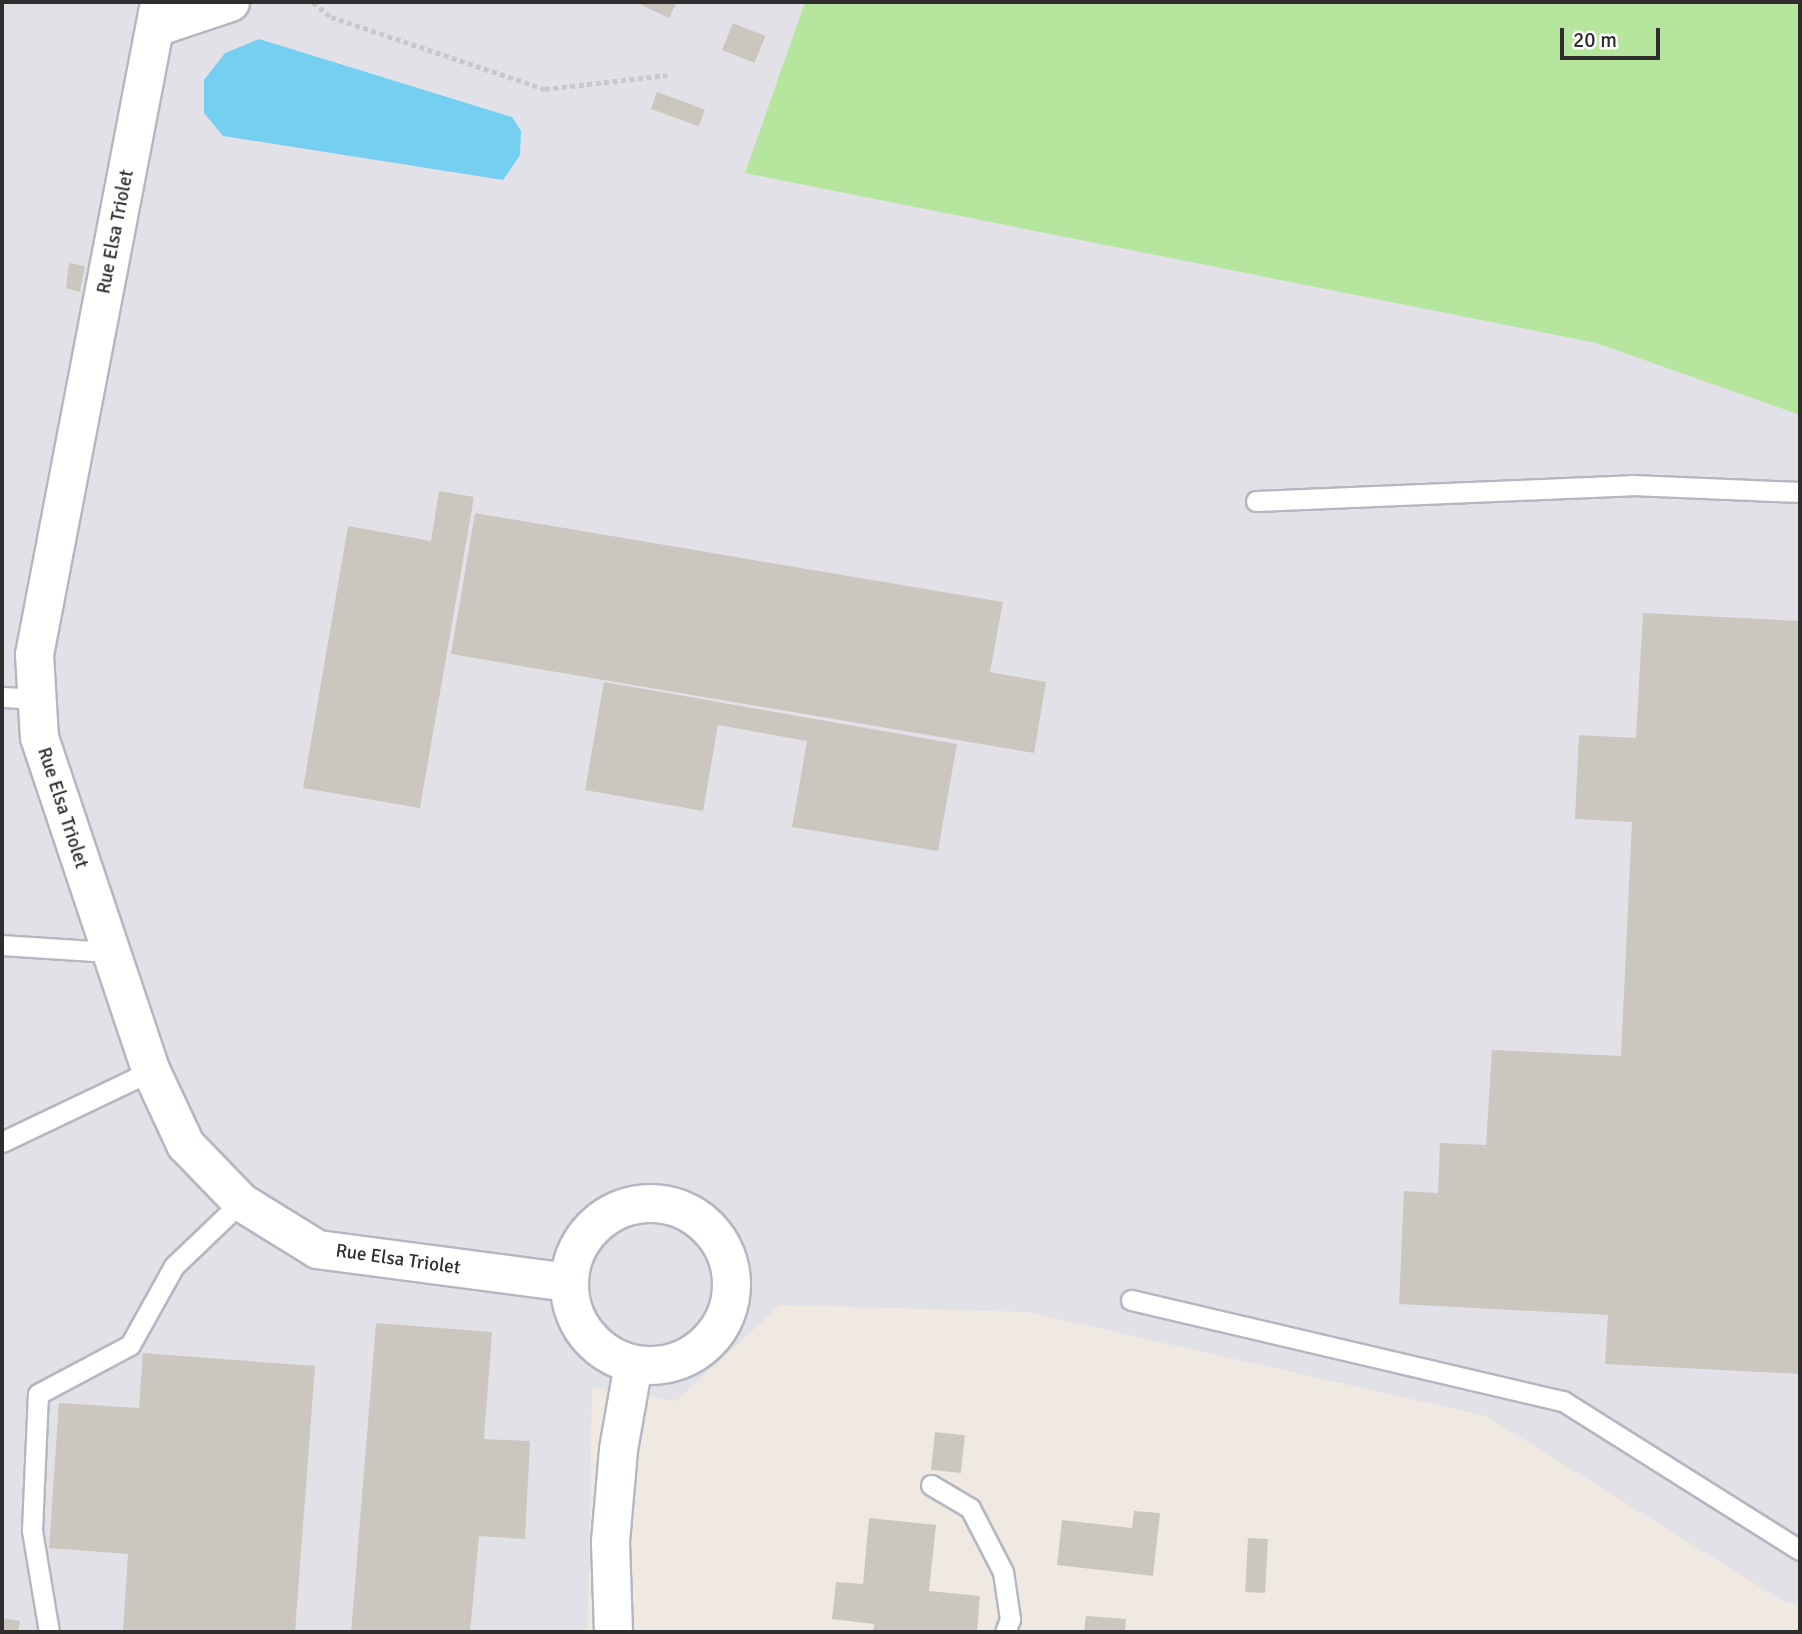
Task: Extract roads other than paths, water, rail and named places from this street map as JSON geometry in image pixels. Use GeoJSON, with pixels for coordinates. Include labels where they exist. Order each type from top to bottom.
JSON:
{"type":"FeatureCollection","features":[{"type":"Feature","properties":{"kind":"street"},"geometry":{"type":"LineString","coordinates":[[157,15],[230,2]]}},
{"type":"Feature","properties":{"kind":"street","name":"Rue Elsa Triolet"},"geometry":{"type":"LineString","coordinates":[[157,15],[34,654],[19,698],[39,737],[151,1071],[184,1144],[242,1202],[317,1249],[568,1282]]}},
{"type":"Feature","properties":{"kind":"street"},"geometry":{"type":"LineString","coordinates":[[659,1203],[696,1216],[722,1245],[732,1282],[728,1311],[713,1336],[691,1355],[663,1365],[634,1364],[607,1354],[585,1335],[572,1310],[568,1282],[573,1253],[589,1228],[621,1207],[659,1203]]}},
{"type":"Feature","properties":{"kind":"street"},"geometry":{"type":"LineString","coordinates":[[613,1632],[610,1541],[618,1449],[634,1364]]}},
{"type":"Feature","properties":{"kind":"lane"},"geometry":{"type":"LineString","coordinates":[[1256,501],[1632,485],[1800,492]]}},
{"type":"Feature","properties":{"kind":"lane"},"geometry":{"type":"LineString","coordinates":[[2,945],[111,952]]}},
{"type":"Feature","properties":{"kind":"lane"},"geometry":{"type":"LineString","coordinates":[[2,1142],[151,1071]]}},
{"type":"Feature","properties":{"kind":"lane"},"geometry":{"type":"LineString","coordinates":[[49,1632],[32,1530],[38,1394],[130,1345],[174,1266],[242,1202]]}},
{"type":"Feature","properties":{"kind":"lane"},"geometry":{"type":"LineString","coordinates":[[1131,1300],[1563,1401],[1800,1550]]}},
{"type":"Feature","properties":{"kind":"lane"},"geometry":{"type":"LineString","coordinates":[[931,1485],[970,1508],[997,1562],[1010,1619],[1005,1632]]}},
{"type":"Feature","properties":{"kind":"water"},"geometry":{"type":"Polygon","coordinates":[[[259,39],[512,117],[521,131],[520,155],[503,180],[223,136],[204,113],[204,80],[225,53],[259,39]]]}}]}
